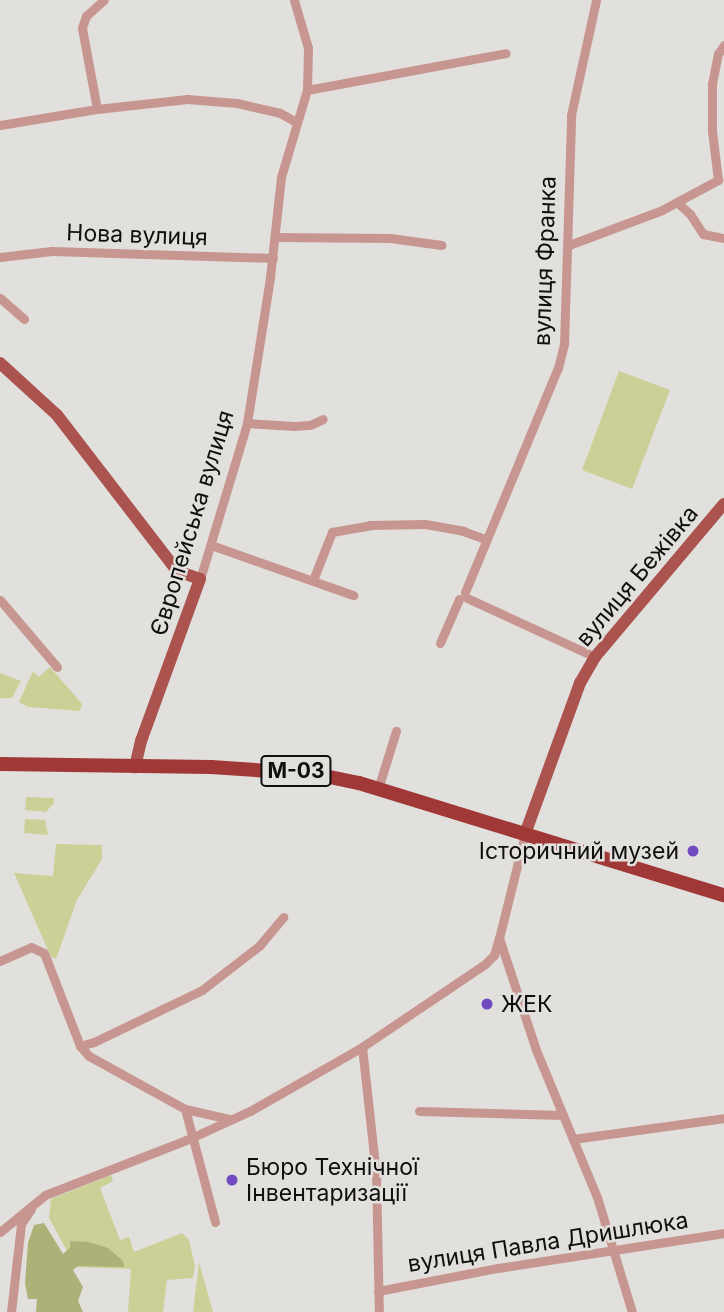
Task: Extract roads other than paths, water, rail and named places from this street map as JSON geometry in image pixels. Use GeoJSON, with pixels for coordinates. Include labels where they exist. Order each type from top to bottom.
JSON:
{"type":"FeatureCollection","features":[{"type":"Feature","properties":{"kind":"highway","name":"М-03"},"geometry":{"type":"LineString","coordinates":[[0,764],[273,769],[315,774],[378,789],[724,895]]}},
{"type":"Feature","properties":{"kind":"main road"},"geometry":{"type":"LineString","coordinates":[[0,363],[57,415],[177,571],[200,579]]}},
{"type":"Feature","properties":{"kind":"main road","name":"вулиця Бежівка"},"geometry":{"type":"LineString","coordinates":[[525,834],[566,719],[595,657],[632,609],[724,504]]}},
{"type":"Feature","properties":{"kind":"main road","name":"Європейська вулиця"},"geometry":{"type":"LineString","coordinates":[[135,767],[141,741],[200,579]]}},
{"type":"Feature","properties":{"kind":"street"},"geometry":{"type":"LineString","coordinates":[[97,109],[82,28],[86,16],[104,0]]}},
{"type":"Feature","properties":{"kind":"street","name":"Європейська вулиця"},"geometry":{"type":"LineString","coordinates":[[200,579],[247,423],[273,258],[281,177],[307,90],[308,48],[295,0]]}},
{"type":"Feature","properties":{"kind":"street","name":"вулиця Франка"},"geometry":{"type":"LineString","coordinates":[[440,643],[464,596],[485,539],[558,368],[564,344],[571,115],[596,0]]}},
{"type":"Feature","properties":{"kind":"street"},"geometry":{"type":"LineString","coordinates":[[569,246],[677,202],[718,180],[712,131],[712,84],[718,54],[724,45]]}},
{"type":"Feature","properties":{"kind":"street"},"geometry":{"type":"LineString","coordinates":[[307,90],[506,53]]}},
{"type":"Feature","properties":{"kind":"street"},"geometry":{"type":"LineString","coordinates":[[0,125],[97,109],[187,99],[237,103],[280,113],[296,122]]}},
{"type":"Feature","properties":{"kind":"street"},"geometry":{"type":"LineString","coordinates":[[677,202],[690,214],[703,234],[724,238]]}},
{"type":"Feature","properties":{"kind":"street"},"geometry":{"type":"LineString","coordinates":[[275,237],[378,237],[442,245]]}},
{"type":"Feature","properties":{"kind":"street","name":"Нова вулиця"},"geometry":{"type":"LineString","coordinates":[[0,257],[52,251],[273,258]]}},
{"type":"Feature","properties":{"kind":"street"},"geometry":{"type":"LineString","coordinates":[[0,298],[24,319]]}},
{"type":"Feature","properties":{"kind":"street"},"geometry":{"type":"LineString","coordinates":[[247,423],[302,426],[323,419]]}},
{"type":"Feature","properties":{"kind":"street"},"geometry":{"type":"LineString","coordinates":[[313,580],[332,532],[370,525],[425,524],[463,531],[485,539]]}},
{"type":"Feature","properties":{"kind":"street"},"geometry":{"type":"LineString","coordinates":[[211,545],[352,595]]}},
{"type":"Feature","properties":{"kind":"street"},"geometry":{"type":"LineString","coordinates":[[464,596],[595,657]]}},
{"type":"Feature","properties":{"kind":"street"},"geometry":{"type":"LineString","coordinates":[[0,600],[57,667]]}},
{"type":"Feature","properties":{"kind":"street"},"geometry":{"type":"LineString","coordinates":[[378,789],[396,730]]}},
{"type":"Feature","properties":{"kind":"street"},"geometry":{"type":"LineString","coordinates":[[0,1232],[35,1201],[191,1138],[362,1047],[485,964],[494,955],[525,834]]}},
{"type":"Feature","properties":{"kind":"street"},"geometry":{"type":"LineString","coordinates":[[80,1045],[94,1042],[202,990],[259,946],[283,917]]}},
{"type":"Feature","properties":{"kind":"street"},"geometry":{"type":"LineString","coordinates":[[499,938],[536,1050],[614,1249],[632,1312]]}},
{"type":"Feature","properties":{"kind":"street"},"geometry":{"type":"LineString","coordinates":[[0,961],[31,947],[44,953],[80,1045],[89,1056],[186,1109],[231,1119]]}},
{"type":"Feature","properties":{"kind":"street"},"geometry":{"type":"LineString","coordinates":[[362,1047],[376,1174],[379,1312]]}},
{"type":"Feature","properties":{"kind":"street"},"geometry":{"type":"LineString","coordinates":[[186,1109],[191,1138],[204,1175],[215,1222]]}},
{"type":"Feature","properties":{"kind":"street"},"geometry":{"type":"LineString","coordinates":[[419,1111],[563,1115]]}},
{"type":"Feature","properties":{"kind":"street"},"geometry":{"type":"LineString","coordinates":[[573,1139],[724,1118]]}},
{"type":"Feature","properties":{"kind":"street"},"geometry":{"type":"LineString","coordinates":[[11,1312],[21,1224],[35,1201]]}},
{"type":"Feature","properties":{"kind":"street","name":"вулиця Павла Дришлюка"},"geometry":{"type":"LineString","coordinates":[[378,1291],[614,1249],[724,1233]]}},
{"type":"Feature","properties":{"kind":"place","name":"Історичний музей"},"geometry":{"type":"Point","coordinates":[693,851]}},
{"type":"Feature","properties":{"kind":"place","name":"ЖЕК"},"geometry":{"type":"Point","coordinates":[487,1004]}},
{"type":"Feature","properties":{"kind":"place","name":"Бюро Технічної Інвентаризації"},"geometry":{"type":"Point","coordinates":[232,1180]}}]}
